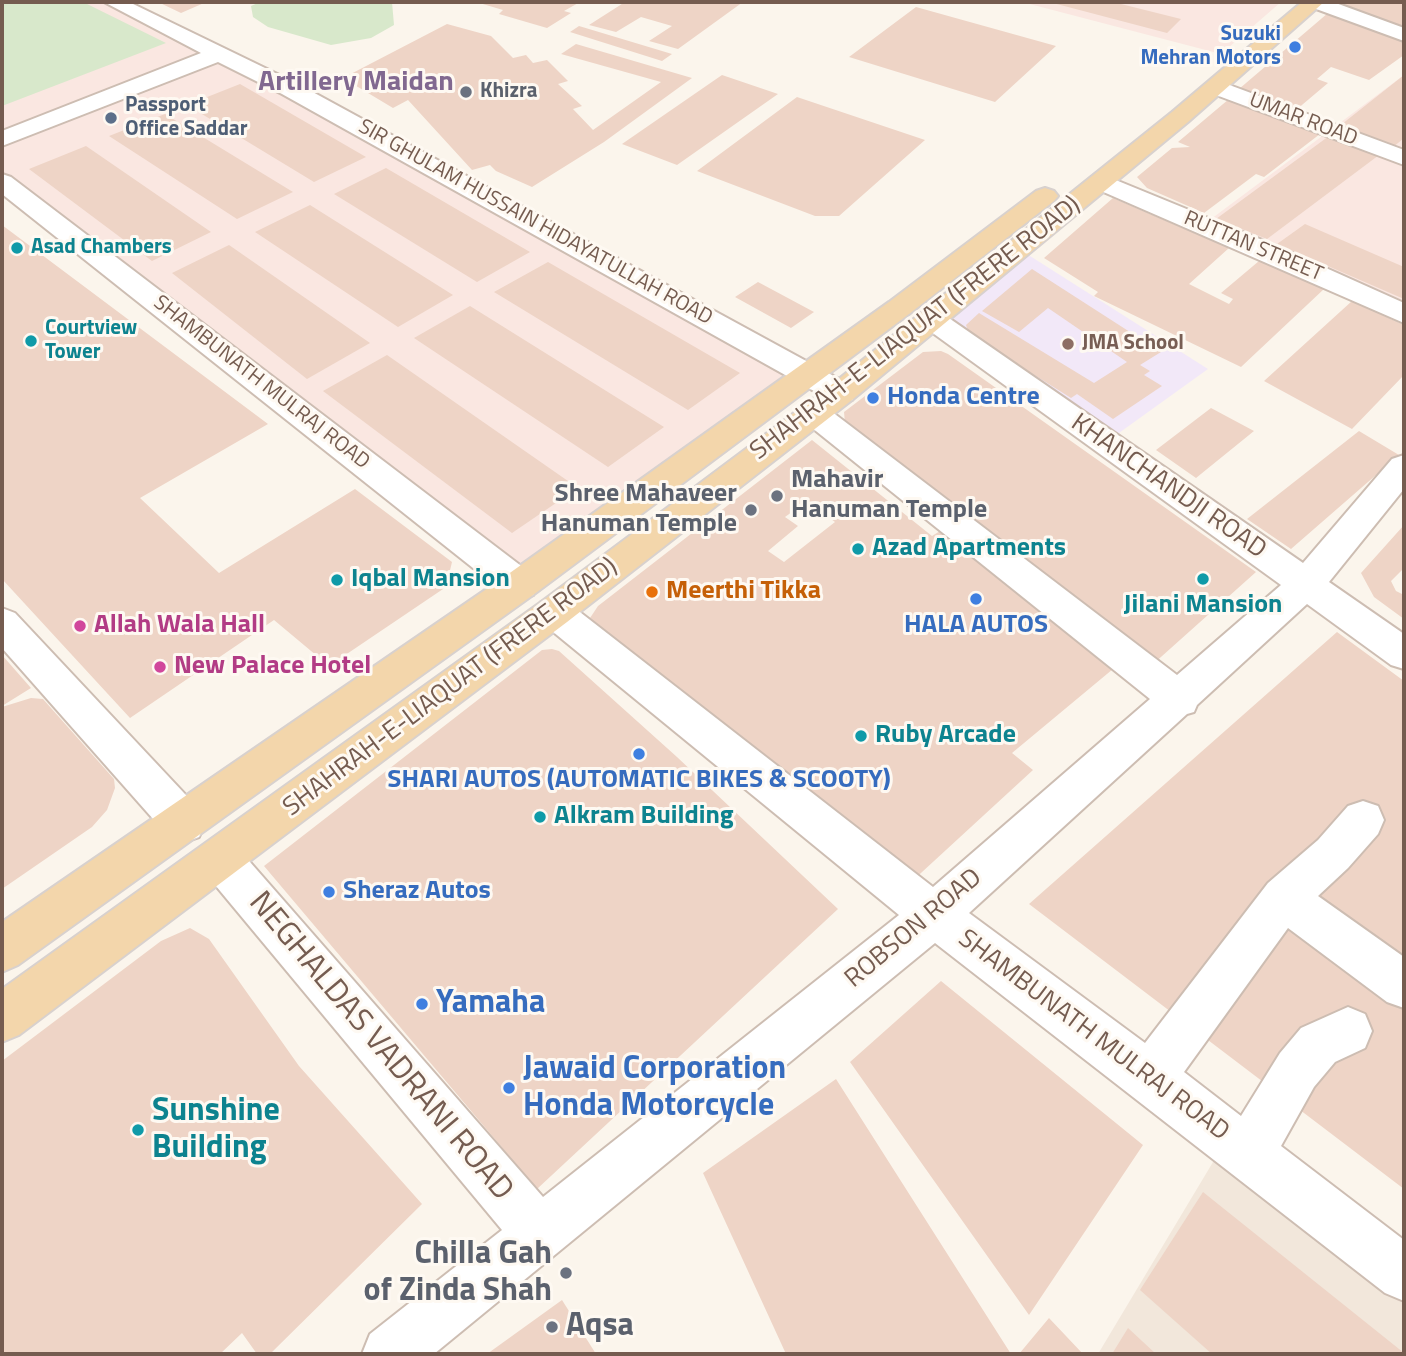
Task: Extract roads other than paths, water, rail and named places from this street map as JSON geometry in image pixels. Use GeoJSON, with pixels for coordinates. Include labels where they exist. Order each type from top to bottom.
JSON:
{"type":"FeatureCollection","features":[{"type":"Feature","properties":{"kind":"main road","name":"SHAHRAH-E-LIAQUAT (FRERE ROAD)"},"geometry":{"type":"LineString","coordinates":[[2,949],[520,585],[809,373],[1158,107],[1282,2]]}},
{"type":"Feature","properties":{"kind":"main road","name":"SHAHRAH-E-LIAQUAT (FRERE ROAD)"},"geometry":{"type":"LineString","coordinates":[[2,1018],[554,612],[933,320],[1315,2]]}},
{"type":"Feature","properties":{"kind":"street","name":"SIR GHULAM HUSSAIN HIDAYATULLAH ROAD"},"geometry":{"type":"LineString","coordinates":[[114,2],[221,54],[809,373],[826,402],[1180,700]]}},
{"type":"Feature","properties":{"kind":"street"},"geometry":{"type":"LineString","coordinates":[[1315,2],[1404,34]]}},
{"type":"Feature","properties":{"kind":"street"},"geometry":{"type":"LineString","coordinates":[[2,139],[221,54]]}},
{"type":"Feature","properties":{"kind":"street","name":"UMAR ROAD"},"geometry":{"type":"LineString","coordinates":[[1216,87],[1397,155]]}},
{"type":"Feature","properties":{"kind":"street","name":"SHAMBUNATH MULRAJ ROAD"},"geometry":{"type":"LineString","coordinates":[[2,182],[520,585]]}},
{"type":"Feature","properties":{"kind":"street","name":"RUTTAN STREET"},"geometry":{"type":"LineString","coordinates":[[1101,182],[1404,314]]}},
{"type":"Feature","properties":{"kind":"street","name":"KHANCHANDJI ROAD"},"geometry":{"type":"LineString","coordinates":[[933,320],[1404,654]]}},
{"type":"Feature","properties":{"kind":"street","name":"ROBSON ROAD"},"geometry":{"type":"LineString","coordinates":[[390,1354],[934,915],[1180,700],[1306,584],[1404,467]]}},
{"type":"Feature","properties":{"kind":"street","name":"SHAMBUNATH MULRAJ ROAD"},"geometry":{"type":"LineString","coordinates":[[554,612],[934,915],[1151,1078],[1404,1275]]}},
{"type":"Feature","properties":{"kind":"street"},"geometry":{"type":"LineString","coordinates":[[2,623],[184,823]]}},
{"type":"Feature","properties":{"kind":"street"},"geometry":{"type":"LineString","coordinates":[[1151,1078],[1187,1024],[1284,898],[1333,854],[1363,820]]}},
{"type":"Feature","properties":{"kind":"street","name":"NEGHALDAS VADRANI ROAD"},"geometry":{"type":"LineString","coordinates":[[220,860],[540,1234]]}},
{"type":"Feature","properties":{"kind":"street"},"geometry":{"type":"LineString","coordinates":[[1284,898],[1404,985]]}},
{"type":"Feature","properties":{"kind":"street"},"geometry":{"type":"LineString","coordinates":[[1248,1153],[1297,1070],[1318,1045],[1348,1031]]}},
{"type":"Feature","properties":{"kind":"place","name":"Suzuki Mehran Motors"},"geometry":{"type":"Point","coordinates":[1295,47]}},
{"type":"Feature","properties":{"kind":"place","name":"Khizra"},"geometry":{"type":"Point","coordinates":[466,92]}},
{"type":"Feature","properties":{"kind":"place","name":"Passport Office Saddar"},"geometry":{"type":"Point","coordinates":[111,118]}},
{"type":"Feature","properties":{"kind":"place","name":"Asad Chambers"},"geometry":{"type":"Point","coordinates":[17,248]}},
{"type":"Feature","properties":{"kind":"place","name":"Courtview Tower"},"geometry":{"type":"Point","coordinates":[31,341]}},
{"type":"Feature","properties":{"kind":"place","name":"JMA School"},"geometry":{"type":"Point","coordinates":[1068,344]}},
{"type":"Feature","properties":{"kind":"place","name":"Honda Centre"},"geometry":{"type":"Point","coordinates":[873,398]}},
{"type":"Feature","properties":{"kind":"place","name":"Mahavir Hanuman Temple"},"geometry":{"type":"Point","coordinates":[777,496]}},
{"type":"Feature","properties":{"kind":"place","name":"Shree Mahaveer Hanuman Temple"},"geometry":{"type":"Point","coordinates":[751,510]}},
{"type":"Feature","properties":{"kind":"place","name":"Azad Apartments"},"geometry":{"type":"Point","coordinates":[858,549]}},
{"type":"Feature","properties":{"kind":"place","name":"Jilani Mansion"},"geometry":{"type":"Point","coordinates":[1203,579]}},
{"type":"Feature","properties":{"kind":"place","name":"Iqbal Mansion"},"geometry":{"type":"Point","coordinates":[337,580]}},
{"type":"Feature","properties":{"kind":"place","name":"Meerthi Tikka"},"geometry":{"type":"Point","coordinates":[652,592]}},
{"type":"Feature","properties":{"kind":"place","name":"HALA AUTOS"},"geometry":{"type":"Point","coordinates":[976,599]}},
{"type":"Feature","properties":{"kind":"place","name":"Allah Wala Hall"},"geometry":{"type":"Point","coordinates":[80,626]}},
{"type":"Feature","properties":{"kind":"place","name":"New Palace Hotel"},"geometry":{"type":"Point","coordinates":[160,667]}},
{"type":"Feature","properties":{"kind":"place","name":"Ruby Arcade"},"geometry":{"type":"Point","coordinates":[861,736]}},
{"type":"Feature","properties":{"kind":"place","name":"SHARI AUTOS (AUTOMATIC BIKES & SCOOTY)"},"geometry":{"type":"Point","coordinates":[639,754]}},
{"type":"Feature","properties":{"kind":"place","name":"Alkram Building"},"geometry":{"type":"Point","coordinates":[540,817]}},
{"type":"Feature","properties":{"kind":"place","name":"Sheraz Autos"},"geometry":{"type":"Point","coordinates":[329,892]}},
{"type":"Feature","properties":{"kind":"place","name":"Yamaha"},"geometry":{"type":"Point","coordinates":[422,1004]}},
{"type":"Feature","properties":{"kind":"place","name":"Jawaid Corporation Honda Motorcycle"},"geometry":{"type":"Point","coordinates":[509,1088]}},
{"type":"Feature","properties":{"kind":"place","name":"Sunshine Building"},"geometry":{"type":"Point","coordinates":[138,1130]}},
{"type":"Feature","properties":{"kind":"place","name":"Chilla Gah of Zinda Shah"},"geometry":{"type":"Point","coordinates":[566,1273]}},
{"type":"Feature","properties":{"kind":"place","name":"Aqsa"},"geometry":{"type":"Point","coordinates":[552,1327]}},
{"type":"Feature","properties":{"kind":"district","name":"Artillery Maidan"},"geometry":{"type":"Point","coordinates":[356,83]}}]}
